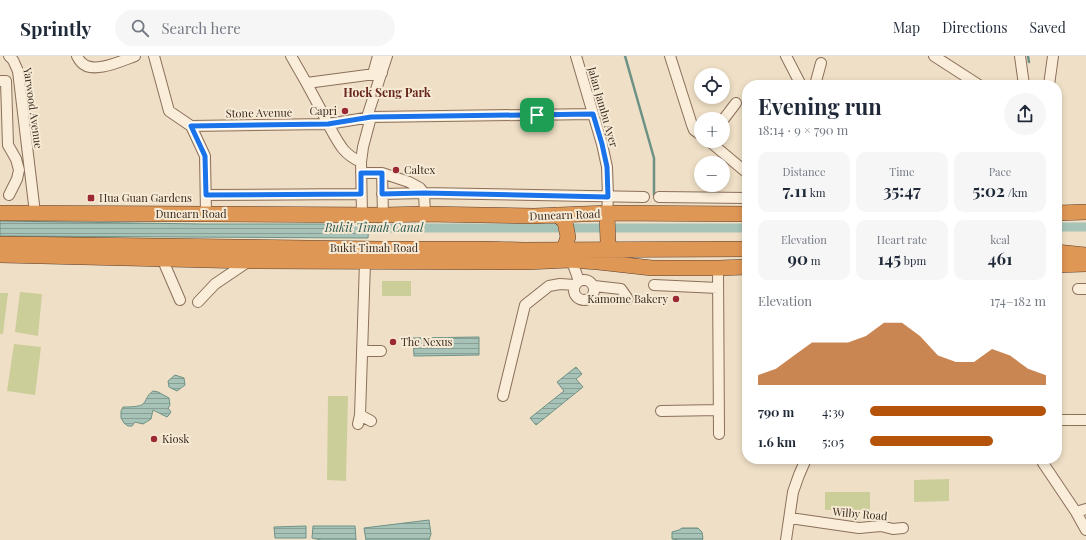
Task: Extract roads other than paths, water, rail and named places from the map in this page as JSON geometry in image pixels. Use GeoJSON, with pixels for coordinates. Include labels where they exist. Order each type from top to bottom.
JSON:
{"type":"FeatureCollection","features":[{"type":"Feature","properties":{"kind":"highway"},"geometry":{"type":"LineString","coordinates":[[1062,213],[1086,212]]}},
{"type":"Feature","properties":{"kind":"highway","name":"Dunearn Road"},"geometry":{"type":"LineString","coordinates":[[0,213],[425,214],[520,216],[607,213],[742,214]]}},
{"type":"Feature","properties":{"kind":"highway"},"geometry":{"type":"LineString","coordinates":[[607,213],[608,243],[613,250]]}},
{"type":"Feature","properties":{"kind":"highway"},"geometry":{"type":"LineString","coordinates":[[558,215],[565,222],[568,237],[565,246],[565,255]]}},
{"type":"Feature","properties":{"kind":"highway","name":"Bukit Timah Road"},"geometry":{"type":"LineString","coordinates":[[0,244],[380,249],[565,255],[613,250],[742,249]]}},
{"type":"Feature","properties":{"kind":"highway"},"geometry":{"type":"LineString","coordinates":[[28,244],[35,253],[40,256]]}},
{"type":"Feature","properties":{"kind":"highway"},"geometry":{"type":"LineString","coordinates":[[717,248],[724,267]]}},
{"type":"Feature","properties":{"kind":"highway"},"geometry":{"type":"LineString","coordinates":[[380,249],[383,257],[389,261]]}},
{"type":"Feature","properties":{"kind":"highway"},"geometry":{"type":"LineString","coordinates":[[1062,253],[1086,255]]}},
{"type":"Feature","properties":{"kind":"highway"},"geometry":{"type":"LineString","coordinates":[[0,255],[249,261],[365,262],[519,262],[565,255],[598,262],[652,268],[742,267]]}},
{"type":"Feature","properties":{"kind":"highway"},"geometry":{"type":"LineString","coordinates":[[1062,264],[1086,264]]}},
{"type":"Feature","properties":{"kind":"street","name":"Yarwood Avenue"},"geometry":{"type":"LineString","coordinates":[[9,56],[13,60],[18,71],[27,213]]}},
{"type":"Feature","properties":{"kind":"street"},"geometry":{"type":"LineString","coordinates":[[78,56],[81,62],[92,68],[135,56]]}},
{"type":"Feature","properties":{"kind":"street"},"geometry":{"type":"LineString","coordinates":[[154,56],[169,111],[191,126],[205,156],[206,214]]}},
{"type":"Feature","properties":{"kind":"street"},"geometry":{"type":"LineString","coordinates":[[291,56],[342,148],[361,162]]}},
{"type":"Feature","properties":{"kind":"street"},"geometry":{"type":"LineString","coordinates":[[362,215],[361,162],[378,73],[378,56]]}},
{"type":"Feature","properties":{"kind":"street"},"geometry":{"type":"LineString","coordinates":[[378,73],[387,56]]}},
{"type":"Feature","properties":{"kind":"street","name":"Jalan Jambu Ayer"},"geometry":{"type":"LineString","coordinates":[[576,56],[602,144],[607,167],[607,213]]}},
{"type":"Feature","properties":{"kind":"street"},"geometry":{"type":"LineString","coordinates":[[670,56],[694,130]]}},
{"type":"Feature","properties":{"kind":"street"},"geometry":{"type":"LineString","coordinates":[[786,56],[798,80]]}},
{"type":"Feature","properties":{"kind":"street"},"geometry":{"type":"LineString","coordinates":[[934,56],[971,80]]}},
{"type":"Feature","properties":{"kind":"street"},"geometry":{"type":"LineString","coordinates":[[1020,56],[1023,80]]}},
{"type":"Feature","properties":{"kind":"street"},"geometry":{"type":"LineString","coordinates":[[1050,80],[1053,56]]}},
{"type":"Feature","properties":{"kind":"street"},"geometry":{"type":"LineString","coordinates":[[817,80],[822,63]]}},
{"type":"Feature","properties":{"kind":"street"},"geometry":{"type":"LineString","coordinates":[[306,83],[378,73]]}},
{"type":"Feature","properties":{"kind":"street"},"geometry":{"type":"LineString","coordinates":[[0,82],[6,81],[8,145],[16,159],[19,170],[17,179],[5,195],[27,213]]}},
{"type":"Feature","properties":{"kind":"street"},"geometry":{"type":"LineString","coordinates":[[730,112],[736,104]]}},
{"type":"Feature","properties":{"kind":"street","name":"Stone Avenue"},"geometry":{"type":"LineString","coordinates":[[191,126],[328,124],[369,117],[593,114]]}},
{"type":"Feature","properties":{"kind":"street"},"geometry":{"type":"LineString","coordinates":[[717,148],[742,169]]}},
{"type":"Feature","properties":{"kind":"street"},"geometry":{"type":"LineString","coordinates":[[361,173],[382,173],[420,188],[424,193],[425,214]]}},
{"type":"Feature","properties":{"kind":"street"},"geometry":{"type":"LineString","coordinates":[[382,173],[383,215]]}},
{"type":"Feature","properties":{"kind":"street","name":"Dunearn Road"},"geometry":{"type":"LineString","coordinates":[[382,194],[424,193],[644,197]]}},
{"type":"Feature","properties":{"kind":"street","name":"Dunearn Road"},"geometry":{"type":"LineString","coordinates":[[206,195],[361,194]]}},
{"type":"Feature","properties":{"kind":"street"},"geometry":{"type":"LineString","coordinates":[[659,197],[742,198]]}},
{"type":"Feature","properties":{"kind":"street"},"geometry":{"type":"LineString","coordinates":[[565,255],[574,267],[577,283],[574,290],[575,294],[586,300],[593,295],[592,268],[593,265],[598,262]]}},
{"type":"Feature","properties":{"kind":"street"},"geometry":{"type":"LineString","coordinates":[[159,259],[164,263],[180,300]]}},
{"type":"Feature","properties":{"kind":"street"},"geometry":{"type":"LineString","coordinates":[[198,302],[215,284],[249,261]]}},
{"type":"Feature","properties":{"kind":"street","name":"Bukit Timah Road"},"geometry":{"type":"LineString","coordinates":[[365,262],[363,351],[359,419],[370,421]]}},
{"type":"Feature","properties":{"kind":"street"},"geometry":{"type":"LineString","coordinates":[[719,434],[718,288],[724,267]]}},
{"type":"Feature","properties":{"kind":"street"},"geometry":{"type":"LineString","coordinates":[[503,396],[525,305],[549,286],[577,283],[587,280],[592,284],[621,289],[628,299]]}},
{"type":"Feature","properties":{"kind":"street"},"geometry":{"type":"LineString","coordinates":[[654,285],[718,288]]}},
{"type":"Feature","properties":{"kind":"street"},"geometry":{"type":"LineString","coordinates":[[363,351],[381,351]]}},
{"type":"Feature","properties":{"kind":"street"},"geometry":{"type":"LineString","coordinates":[[661,411],[719,410]]}},
{"type":"Feature","properties":{"kind":"street"},"geometry":{"type":"LineString","coordinates":[[1062,420],[1086,420]]}},
{"type":"Feature","properties":{"kind":"street"},"geometry":{"type":"LineString","coordinates":[[786,540],[794,492],[798,475],[804,464]]}},
{"type":"Feature","properties":{"kind":"street"},"geometry":{"type":"LineString","coordinates":[[1044,464],[1086,530]]}},
{"type":"Feature","properties":{"kind":"street"},"geometry":{"type":"LineString","coordinates":[[1076,512],[1086,509]]}},
{"type":"Feature","properties":{"kind":"street","name":"Wilby Road"},"geometry":{"type":"LineString","coordinates":[[790,518],[859,528],[881,526],[893,529],[903,528]]}},
{"type":"Feature","properties":{"kind":"waterway"},"geometry":{"type":"LineString","coordinates":[[625,56],[654,158],[654,195]]}},
{"type":"Feature","properties":{"kind":"waterway"},"geometry":{"type":"LineString","coordinates":[[1028,56],[1029,62]]}},
{"type":"Feature","properties":{"kind":"waterway","name":"Bukit Timah Canal"},"geometry":{"type":"LineString","coordinates":[[1062,227],[1086,227]]}},
{"type":"Feature","properties":{"kind":"waterway","name":"Bukit Timah Canal"},"geometry":{"type":"LineString","coordinates":[[357,228],[742,228]]}},
{"type":"Feature","properties":{"kind":"place","name":"Capri"},"geometry":{"type":"Point","coordinates":[345,111]}},
{"type":"Feature","properties":{"kind":"place","name":"Caltex"},"geometry":{"type":"Point","coordinates":[396,170]}},
{"type":"Feature","properties":{"kind":"place","name":"Hua Guan Gardens"},"geometry":{"type":"Point","coordinates":[91,198]}},
{"type":"Feature","properties":{"kind":"place","name":"Kamome Bakery"},"geometry":{"type":"Point","coordinates":[676,299]}},
{"type":"Feature","properties":{"kind":"place","name":"The Nexus"},"geometry":{"type":"Point","coordinates":[393,342]}},
{"type":"Feature","properties":{"kind":"place","name":"Kiosk"},"geometry":{"type":"Point","coordinates":[154,439]}},
{"type":"Feature","properties":{"kind":"district","name":"Hock Seng Park"},"geometry":{"type":"Point","coordinates":[387,93]}}]}
